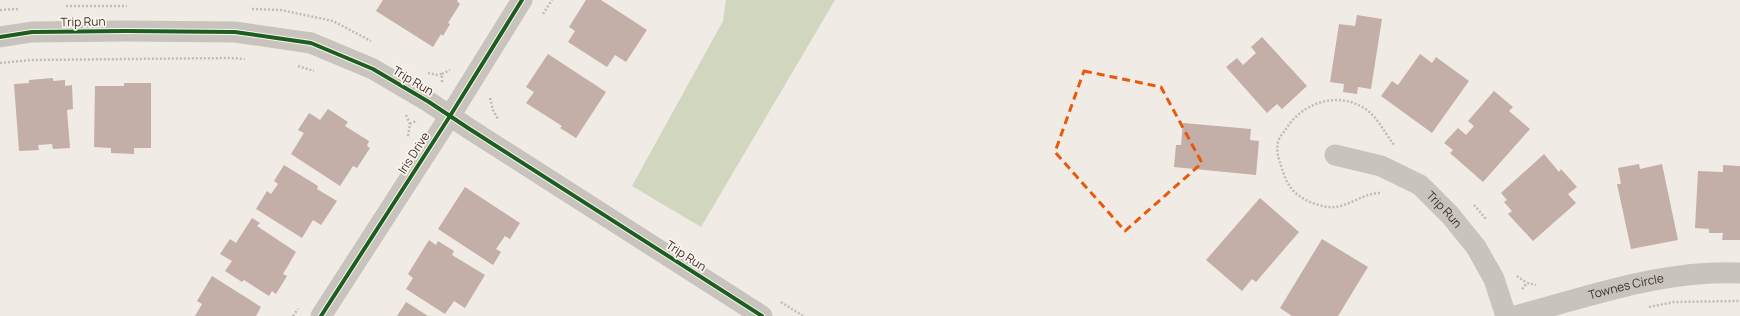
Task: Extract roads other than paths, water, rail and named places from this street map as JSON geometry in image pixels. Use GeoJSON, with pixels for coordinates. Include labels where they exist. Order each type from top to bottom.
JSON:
{"type":"FeatureCollection","features":[{"type":"Feature","properties":{"kind":"street","name":"Iris Drive"},"geometry":{"type":"LineString","coordinates":[[321,316],[450,116],[522,0]]}},
{"type":"Feature","properties":{"kind":"street","name":"Trip Run"},"geometry":{"type":"LineString","coordinates":[[0,37],[32,32],[235,32],[311,43],[373,68],[429,102],[762,316]]}},
{"type":"Feature","properties":{"kind":"street","name":"Trip Run"},"geometry":{"type":"LineString","coordinates":[[1335,155],[1381,166],[1420,184],[1450,215],[1476,247],[1494,279],[1506,316]]}},
{"type":"Feature","properties":{"kind":"street","name":"Townes Circle"},"geometry":{"type":"LineString","coordinates":[[1515,316],[1624,287],[1689,274],[1740,273]]}}]}
